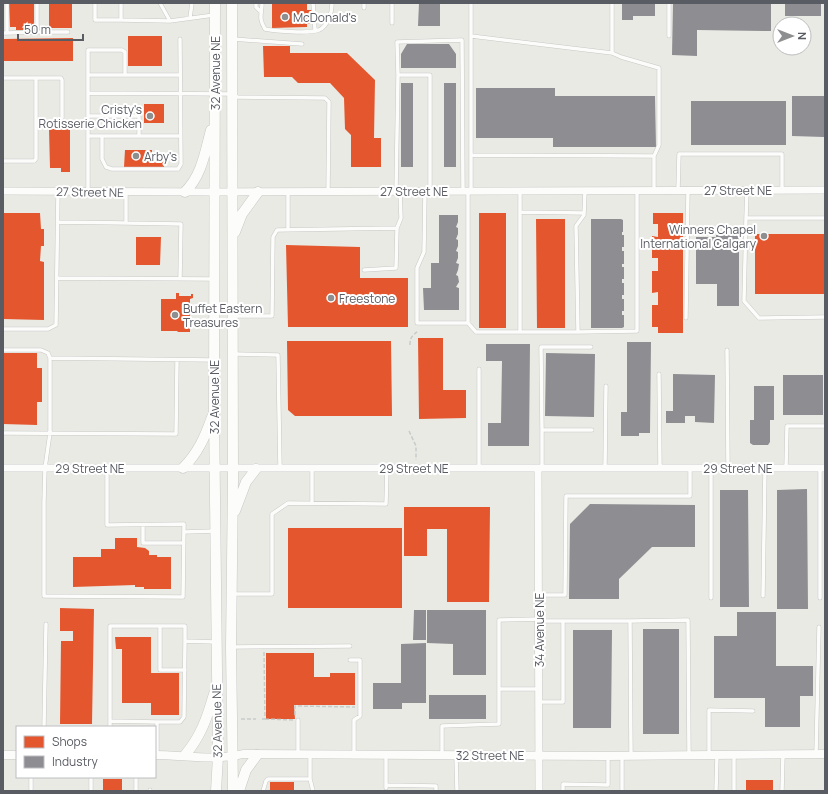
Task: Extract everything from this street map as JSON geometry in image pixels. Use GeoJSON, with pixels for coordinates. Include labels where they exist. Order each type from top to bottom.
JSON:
{"type":"FeatureCollection","features":[{"type":"Feature","properties":{"kind":"main road","name":"32 Avenue NE"},"geometry":{"type":"LineString","coordinates":[[215,3],[214,469],[218,756],[216,791]]}},
{"type":"Feature","properties":{"kind":"main road","name":"32 Avenue NE"},"geometry":{"type":"LineString","coordinates":[[232,3],[233,517],[231,647],[233,791]]}},
{"type":"Feature","properties":{"kind":"main road"},"geometry":{"type":"LineString","coordinates":[[185,192],[198,176],[215,115]]}},
{"type":"Feature","properties":{"kind":"main road"},"geometry":{"type":"LineString","coordinates":[[233,239],[242,214],[258,192]]}},
{"type":"Feature","properties":{"kind":"main road"},"geometry":{"type":"LineString","coordinates":[[183,468],[197,452],[214,412]]}},
{"type":"Feature","properties":{"kind":"main road"},"geometry":{"type":"LineString","coordinates":[[233,517],[244,488],[256,469]]}},
{"type":"Feature","properties":{"kind":"main road"},"geometry":{"type":"LineString","coordinates":[[185,755],[198,739],[217,683]]}},
{"type":"Feature","properties":{"kind":"main road"},"geometry":{"type":"LineString","coordinates":[[239,791],[246,770],[257,755]]}},
{"type":"Feature","properties":{"kind":"street","name":"27 Street NE"},"geometry":{"type":"LineString","coordinates":[[3,191],[328,192],[825,190]]}},
{"type":"Feature","properties":{"kind":"street","name":"29 Street NE"},"geometry":{"type":"LineString","coordinates":[[3,468],[823,468]]}},
{"type":"Feature","properties":{"kind":"street","name":"34 Avenue NE"},"geometry":{"type":"LineString","coordinates":[[538,791],[540,468]]}},
{"type":"Feature","properties":{"kind":"street","name":"32 Street NE"},"geometry":{"type":"LineString","coordinates":[[156,755],[233,757],[243,754],[631,756],[825,754]]}},
{"type":"Feature","properties":{"kind":"street"},"geometry":{"type":"LineString","coordinates":[[3,755],[16,755]]}},
{"type":"Feature","properties":{"kind":"lane"},"geometry":{"type":"LineString","coordinates":[[7,3],[5,33],[68,32]]}},
{"type":"Feature","properties":{"kind":"lane"},"geometry":{"type":"LineString","coordinates":[[37,3],[37,32]]}},
{"type":"Feature","properties":{"kind":"lane"},"geometry":{"type":"LineString","coordinates":[[95,3],[95,20],[170,21],[215,15]]}},
{"type":"Feature","properties":{"kind":"lane"},"geometry":{"type":"LineString","coordinates":[[121,3],[121,20]]}},
{"type":"Feature","properties":{"kind":"lane"},"geometry":{"type":"LineString","coordinates":[[160,3],[170,21]]}},
{"type":"Feature","properties":{"kind":"lane"},"geometry":{"type":"LineString","coordinates":[[190,18],[192,3]]}},
{"type":"Feature","properties":{"kind":"lane"},"geometry":{"type":"LineString","coordinates":[[256,3],[256,7],[260,12],[265,30],[308,31],[319,30],[329,21],[332,3]]}},
{"type":"Feature","properties":{"kind":"lane"},"geometry":{"type":"LineString","coordinates":[[260,12],[262,3]]}},
{"type":"Feature","properties":{"kind":"lane"},"geometry":{"type":"LineString","coordinates":[[313,3],[315,30]]}},
{"type":"Feature","properties":{"kind":"lane"},"geometry":{"type":"LineString","coordinates":[[364,3],[364,8]]}},
{"type":"Feature","properties":{"kind":"lane"},"geometry":{"type":"LineString","coordinates":[[392,3],[392,23]]}},
{"type":"Feature","properties":{"kind":"lane"},"geometry":{"type":"LineString","coordinates":[[467,191],[472,155],[471,3]]}},
{"type":"Feature","properties":{"kind":"lane"},"geometry":{"type":"LineString","coordinates":[[612,3],[612,53]]}},
{"type":"Feature","properties":{"kind":"lane"},"geometry":{"type":"LineString","coordinates":[[670,3],[670,36]]}},
{"type":"Feature","properties":{"kind":"lane"},"geometry":{"type":"LineString","coordinates":[[471,36],[612,53],[621,58],[659,68],[659,145],[654,156],[654,190]]}},
{"type":"Feature","properties":{"kind":"lane"},"geometry":{"type":"LineString","coordinates":[[102,136],[102,159],[106,167],[112,169],[178,169],[181,164],[180,39]]}},
{"type":"Feature","properties":{"kind":"lane"},"geometry":{"type":"LineString","coordinates":[[232,39],[302,44]]}},
{"type":"Feature","properties":{"kind":"lane"},"geometry":{"type":"LineString","coordinates":[[364,270],[396,268],[397,228],[401,218],[398,191],[397,42],[462,40],[467,191],[468,323],[476,332],[637,331],[637,191]]}},
{"type":"Feature","properties":{"kind":"lane"},"geometry":{"type":"LineString","coordinates":[[88,192],[88,50],[122,50],[125,52],[125,75]]}},
{"type":"Feature","properties":{"kind":"lane"},"geometry":{"type":"LineString","coordinates":[[88,75],[180,75]]}},
{"type":"Feature","properties":{"kind":"lane"},"geometry":{"type":"LineString","coordinates":[[398,75],[430,75],[424,252],[417,268],[417,323],[468,323]]}},
{"type":"Feature","properties":{"kind":"lane"},"geometry":{"type":"LineString","coordinates":[[3,78],[61,78],[62,118]]}},
{"type":"Feature","properties":{"kind":"lane"},"geometry":{"type":"LineString","coordinates":[[3,161],[34,161],[36,159],[36,78]]}},
{"type":"Feature","properties":{"kind":"lane"},"geometry":{"type":"LineString","coordinates":[[88,93],[233,94],[237,97],[325,98],[329,102],[328,192]]}},
{"type":"Feature","properties":{"kind":"lane"},"geometry":{"type":"LineString","coordinates":[[88,116],[138,116],[139,136]]}},
{"type":"Feature","properties":{"kind":"lane"},"geometry":{"type":"LineString","coordinates":[[88,136],[180,136]]}},
{"type":"Feature","properties":{"kind":"lane"},"geometry":{"type":"LineString","coordinates":[[678,190],[679,154],[782,154],[782,190]]}},
{"type":"Feature","properties":{"kind":"lane"},"geometry":{"type":"LineString","coordinates":[[472,155],[654,156]]}},
{"type":"Feature","properties":{"kind":"lane"},"geometry":{"type":"LineString","coordinates":[[686,318],[688,190]]}},
{"type":"Feature","properties":{"kind":"lane"},"geometry":{"type":"LineString","coordinates":[[747,190],[744,301],[759,318],[825,317]]}},
{"type":"Feature","properties":{"kind":"lane"},"geometry":{"type":"LineString","coordinates":[[520,191],[520,332]]}},
{"type":"Feature","properties":{"kind":"lane"},"geometry":{"type":"LineString","coordinates":[[578,332],[576,226],[584,215],[585,191]]}},
{"type":"Feature","properties":{"kind":"lane"},"geometry":{"type":"LineString","coordinates":[[3,329],[48,329],[56,325],[58,192]]}},
{"type":"Feature","properties":{"kind":"lane"},"geometry":{"type":"LineString","coordinates":[[126,192],[126,223]]}},
{"type":"Feature","properties":{"kind":"lane"},"geometry":{"type":"LineString","coordinates":[[288,192],[288,229]]}},
{"type":"Feature","properties":{"kind":"lane"},"geometry":{"type":"LineString","coordinates":[[520,212],[584,213]]}},
{"type":"Feature","properties":{"kind":"lane"},"geometry":{"type":"LineString","coordinates":[[746,218],[825,218]]}},
{"type":"Feature","properties":{"kind":"lane"},"geometry":{"type":"LineString","coordinates":[[58,222],[181,224],[180,279]]}},
{"type":"Feature","properties":{"kind":"lane"},"geometry":{"type":"LineString","coordinates":[[233,316],[272,316],[272,237],[278,230],[397,228]]}},
{"type":"Feature","properties":{"kind":"lane"},"geometry":{"type":"LineString","coordinates":[[57,278],[214,279]]}},
{"type":"Feature","properties":{"kind":"lane"},"geometry":{"type":"LineString","coordinates":[[540,468],[542,430],[542,347],[591,347]]}},
{"type":"Feature","properties":{"kind":"lane"},"geometry":{"type":"LineString","coordinates":[[3,350],[41,350],[48,353],[50,358],[50,433],[45,468],[44,502],[44,596],[183,597],[184,524],[107,525],[107,469]]}},
{"type":"Feature","properties":{"kind":"lane"},"geometry":{"type":"LineString","coordinates":[[727,350],[728,468]]}},
{"type":"Feature","properties":{"kind":"lane"},"geometry":{"type":"LineString","coordinates":[[232,354],[278,355],[280,468]]}},
{"type":"Feature","properties":{"kind":"lane"},"geometry":{"type":"LineString","coordinates":[[50,358],[214,360]]}},
{"type":"Feature","properties":{"kind":"lane"},"geometry":{"type":"LineString","coordinates":[[3,434],[176,434],[177,360]]}},
{"type":"Feature","properties":{"kind":"lane"},"geometry":{"type":"LineString","coordinates":[[479,370],[479,468]]}},
{"type":"Feature","properties":{"kind":"lane"},"geometry":{"type":"LineString","coordinates":[[659,374],[660,468]]}},
{"type":"Feature","properties":{"kind":"lane"},"geometry":{"type":"LineString","coordinates":[[605,468],[606,386]]}},
{"type":"Feature","properties":{"kind":"lane"},"geometry":{"type":"LineString","coordinates":[[786,468],[787,426],[825,426]]}},
{"type":"Feature","properties":{"kind":"lane"},"geometry":{"type":"LineString","coordinates":[[542,430],[592,430]]}},
{"type":"Feature","properties":{"kind":"lane"},"geometry":{"type":"LineString","coordinates":[[312,468],[312,503]]}},
{"type":"Feature","properties":{"kind":"lane"},"geometry":{"type":"LineString","coordinates":[[231,594],[272,594],[272,514],[288,503],[386,504],[387,468]]}},
{"type":"Feature","properties":{"kind":"lane"},"geometry":{"type":"LineString","coordinates":[[539,595],[565,595],[566,496],[690,496],[690,468]]}},
{"type":"Feature","properties":{"kind":"lane"},"geometry":{"type":"LineString","coordinates":[[711,468],[711,598]]}},
{"type":"Feature","properties":{"kind":"lane"},"geometry":{"type":"LineString","coordinates":[[763,596],[765,468]]}},
{"type":"Feature","properties":{"kind":"lane"},"geometry":{"type":"LineString","coordinates":[[820,598],[823,468]]}},
{"type":"Feature","properties":{"kind":"lane"},"geometry":{"type":"LineString","coordinates":[[143,525],[143,543],[184,543]]}},
{"type":"Feature","properties":{"kind":"lane"},"geometry":{"type":"LineString","coordinates":[[184,532],[216,531]]}},
{"type":"Feature","properties":{"kind":"lane"},"geometry":{"type":"LineString","coordinates":[[442,754],[442,726],[499,724],[499,620],[688,620],[689,755]]}},
{"type":"Feature","properties":{"kind":"lane"},"geometry":{"type":"LineString","coordinates":[[539,702],[563,702],[563,621]]}},
{"type":"Feature","properties":{"kind":"lane"},"geometry":{"type":"LineString","coordinates":[[630,621],[631,756]]}},
{"type":"Feature","properties":{"kind":"lane"},"geometry":{"type":"LineString","coordinates":[[44,726],[46,624]]}},
{"type":"Feature","properties":{"kind":"lane"},"geometry":{"type":"LineString","coordinates":[[110,721],[180,722],[184,717],[185,626],[110,626],[110,721],[110,726]]}},
{"type":"Feature","properties":{"kind":"lane"},"geometry":{"type":"LineString","coordinates":[[160,626],[160,670],[185,670]]}},
{"type":"Feature","properties":{"kind":"lane"},"geometry":{"type":"LineString","coordinates":[[816,754],[818,627]]}},
{"type":"Feature","properties":{"kind":"lane"},"geometry":{"type":"LineString","coordinates":[[185,641],[216,642]]}},
{"type":"Feature","properties":{"kind":"lane"},"geometry":{"type":"LineString","coordinates":[[231,647],[350,646]]}},
{"type":"Feature","properties":{"kind":"lane"},"geometry":{"type":"LineString","coordinates":[[350,660],[360,660],[360,716],[354,720],[354,754]]}},
{"type":"Feature","properties":{"kind":"lane"},"geometry":{"type":"LineString","coordinates":[[499,689],[539,689]]}},
{"type":"Feature","properties":{"kind":"lane"},"geometry":{"type":"LineString","coordinates":[[716,791],[709,710],[753,711]]}},
{"type":"Feature","properties":{"kind":"lane"},"geometry":{"type":"LineString","coordinates":[[298,720],[298,755]]}},
{"type":"Feature","properties":{"kind":"lane"},"geometry":{"type":"LineString","coordinates":[[156,755],[157,722]]}},
{"type":"Feature","properties":{"kind":"lane"},"geometry":{"type":"LineString","coordinates":[[782,791],[783,754]]}},
{"type":"Feature","properties":{"kind":"lane"},"geometry":{"type":"LineString","coordinates":[[310,755],[310,779],[313,791]]}},
{"type":"Feature","properties":{"kind":"lane"},"geometry":{"type":"LineString","coordinates":[[386,755],[386,787],[436,786],[436,791]]}},
{"type":"Feature","properties":{"kind":"lane"},"geometry":{"type":"LineString","coordinates":[[456,755],[457,791]]}},
{"type":"Feature","properties":{"kind":"lane"},"geometry":{"type":"LineString","coordinates":[[734,755],[734,791]]}},
{"type":"Feature","properties":{"kind":"lane"},"geometry":{"type":"LineString","coordinates":[[563,791],[562,784],[608,785],[608,756]]}},
{"type":"Feature","properties":{"kind":"lane"},"geometry":{"type":"LineString","coordinates":[[622,756],[622,791]]}},
{"type":"Feature","properties":{"kind":"lane"},"geometry":{"type":"LineString","coordinates":[[31,778],[31,791]]}},
{"type":"Feature","properties":{"kind":"lane"},"geometry":{"type":"LineString","coordinates":[[91,778],[91,791]]}},
{"type":"Feature","properties":{"kind":"lane"},"geometry":{"type":"LineString","coordinates":[[136,778],[136,790]]}},
{"type":"Feature","properties":{"kind":"lane"},"geometry":{"type":"LineString","coordinates":[[263,791],[268,779],[310,779]]}},
{"type":"Feature","properties":{"kind":"path"},"geometry":{"type":"LineString","coordinates":[[410,345],[410,339],[418,331]]}},
{"type":"Feature","properties":{"kind":"path"},"geometry":{"type":"LineString","coordinates":[[409,431],[416,446],[416,468]]}},
{"type":"Feature","properties":{"kind":"path"},"geometry":{"type":"LineString","coordinates":[[264,652],[267,719]]}},
{"type":"Feature","properties":{"kind":"path"},"geometry":{"type":"LineString","coordinates":[[262,719],[295,720],[295,706],[355,707]]}},
{"type":"Feature","properties":{"kind":"path"},"geometry":{"type":"LineString","coordinates":[[239,719],[256,719]]}},
{"type":"Feature","properties":{"kind":"building: Shops"},"geometry":{"type":"Polygon","coordinates":[[[49,3],[72,3],[72,28],[49,28],[49,3]]]}},
{"type":"Feature","properties":{"kind":"building: Shops"},"geometry":{"type":"Polygon","coordinates":[[[272,3],[307,3],[307,10],[312,10],[312,24],[307,24],[307,27],[272,28],[272,3]]]}},
{"type":"Feature","properties":{"kind":"building: Shops"},"geometry":{"type":"Polygon","coordinates":[[[9,4],[34,4],[34,27],[27,27],[27,30],[16,30],[16,27],[10,27],[9,4]]]}},
{"type":"Feature","properties":{"kind":"building: Shops"},"geometry":{"type":"Polygon","coordinates":[[[128,36],[162,36],[162,66],[128,66],[128,36]]]}},
{"type":"Feature","properties":{"kind":"building: Shops"},"geometry":{"type":"Polygon","coordinates":[[[73,38],[73,61],[3,61],[3,39],[73,38]]]}},
{"type":"Feature","properties":{"kind":"building: Shops"},"geometry":{"type":"Polygon","coordinates":[[[263,46],[290,46],[290,53],[347,53],[375,80],[374,138],[381,138],[381,167],[351,167],[351,135],[345,129],[344,98],[330,83],[298,83],[292,77],[264,77],[263,46]]]}},
{"type":"Feature","properties":{"kind":"building: Shops"},"geometry":{"type":"Polygon","coordinates":[[[144,104],[164,104],[164,123],[144,123],[144,104]]]}},
{"type":"Feature","properties":{"kind":"building: Shops"},"geometry":{"type":"Polygon","coordinates":[[[59,120],[70,120],[70,172],[61,172],[61,168],[50,168],[49,129],[59,129],[59,120]]]}},
{"type":"Feature","properties":{"kind":"building: Shops"},"geometry":{"type":"Polygon","coordinates":[[[125,150],[152,150],[152,153],[164,153],[164,167],[124,167],[125,150]]]}},
{"type":"Feature","properties":{"kind":"building: Shops"},"geometry":{"type":"Polygon","coordinates":[[[3,213],[40,213],[41,229],[44,229],[44,246],[41,246],[40,261],[44,262],[44,320],[3,319],[3,213]]]}},
{"type":"Feature","properties":{"kind":"building: Shops"},"geometry":{"type":"Polygon","coordinates":[[[479,213],[506,213],[506,328],[479,328],[479,213]]]}},
{"type":"Feature","properties":{"kind":"building: Shops"},"geometry":{"type":"Polygon","coordinates":[[[653,213],[683,213],[683,333],[658,333],[658,327],[652,327],[652,305],[658,305],[658,292],[652,293],[652,271],[658,271],[658,258],[652,258],[652,236],[658,237],[658,224],[653,224],[653,213]]]}},
{"type":"Feature","properties":{"kind":"building: Shops"},"geometry":{"type":"Polygon","coordinates":[[[536,219],[565,219],[565,328],[537,328],[536,219]]]}},
{"type":"Feature","properties":{"kind":"building: Shops"},"geometry":{"type":"Polygon","coordinates":[[[755,234],[825,234],[825,294],[755,294],[755,234]]]}},
{"type":"Feature","properties":{"kind":"building: Shops"},"geometry":{"type":"Polygon","coordinates":[[[136,237],[161,237],[160,265],[136,265],[136,237]]]}},
{"type":"Feature","properties":{"kind":"building: Shops"},"geometry":{"type":"Polygon","coordinates":[[[286,245],[360,247],[360,278],[408,278],[408,327],[288,327],[286,245]]]}},
{"type":"Feature","properties":{"kind":"building: Shops"},"geometry":{"type":"Polygon","coordinates":[[[176,293],[179,293],[179,296],[191,296],[191,294],[193,294],[193,298],[190,299],[190,332],[161,331],[161,299],[176,299],[176,293]]]}},
{"type":"Feature","properties":{"kind":"building: Shops"},"geometry":{"type":"Polygon","coordinates":[[[418,338],[443,338],[443,390],[466,390],[466,418],[419,419],[418,338]]]}},
{"type":"Feature","properties":{"kind":"building: Shops"},"geometry":{"type":"Polygon","coordinates":[[[287,341],[391,341],[392,416],[295,416],[288,410],[287,341]]]}},
{"type":"Feature","properties":{"kind":"building: Shops"},"geometry":{"type":"Polygon","coordinates":[[[3,353],[37,353],[37,368],[42,368],[42,402],[37,402],[37,425],[3,424],[3,353]]]}},
{"type":"Feature","properties":{"kind":"building: Shops"},"geometry":{"type":"Polygon","coordinates":[[[404,507],[490,507],[489,602],[447,602],[447,529],[427,529],[427,556],[404,556],[404,507]]]}},
{"type":"Feature","properties":{"kind":"building: Shops"},"geometry":{"type":"Polygon","coordinates":[[[288,528],[402,528],[402,608],[288,608],[288,528]]]}},
{"type":"Feature","properties":{"kind":"building: Shops"},"geometry":{"type":"Polygon","coordinates":[[[115,538],[137,538],[137,547],[145,548],[149,551],[149,555],[157,555],[157,557],[171,557],[171,589],[144,589],[144,587],[135,587],[135,585],[73,587],[73,557],[101,557],[101,549],[115,549],[115,538]]]}},
{"type":"Feature","properties":{"kind":"building: Shops"},"geometry":{"type":"Polygon","coordinates":[[[60,608],[94,609],[92,724],[60,724],[61,641],[73,641],[73,631],[60,631],[60,608]]]}},
{"type":"Feature","properties":{"kind":"building: Shops"},"geometry":{"type":"Polygon","coordinates":[[[115,637],[151,637],[151,673],[179,673],[179,715],[151,715],[151,703],[122,703],[122,649],[116,649],[115,637]]]}},
{"type":"Feature","properties":{"kind":"building: Shops"},"geometry":{"type":"Polygon","coordinates":[[[266,653],[314,653],[314,677],[330,677],[330,673],[355,673],[355,705],[294,705],[295,719],[266,719],[266,653]]]}},
{"type":"Feature","properties":{"kind":"building: Shops"},"geometry":{"type":"Polygon","coordinates":[[[103,779],[122,779],[122,791],[103,791],[103,779]]]}},
{"type":"Feature","properties":{"kind":"building: Shops"},"geometry":{"type":"Polygon","coordinates":[[[746,780],[773,780],[773,791],[746,791],[746,780]]]}},
{"type":"Feature","properties":{"kind":"building: Shops"},"geometry":{"type":"Polygon","coordinates":[[[270,782],[294,782],[294,791],[270,791],[270,782]]]}},
{"type":"Feature","properties":{"kind":"building: Industry"},"geometry":{"type":"Polygon","coordinates":[[[419,3],[440,3],[440,26],[418,26],[419,3]]]}},
{"type":"Feature","properties":{"kind":"building: Industry"},"geometry":{"type":"Polygon","coordinates":[[[622,3],[655,3],[655,16],[633,16],[633,20],[622,20],[622,3]]]}},
{"type":"Feature","properties":{"kind":"building: Industry"},"geometry":{"type":"Polygon","coordinates":[[[673,3],[771,3],[771,31],[697,30],[697,56],[672,55],[673,3]]]}},
{"type":"Feature","properties":{"kind":"building: Industry"},"geometry":{"type":"Polygon","coordinates":[[[785,3],[821,3],[821,16],[785,16],[785,3]]]}},
{"type":"Feature","properties":{"kind":"building: Industry"},"geometry":{"type":"Polygon","coordinates":[[[407,44],[449,44],[456,54],[456,68],[401,68],[401,54],[407,44]]]}},
{"type":"Feature","properties":{"kind":"building: Industry"},"geometry":{"type":"Polygon","coordinates":[[[401,83],[413,83],[413,167],[401,167],[401,83]]]}},
{"type":"Feature","properties":{"kind":"building: Industry"},"geometry":{"type":"Polygon","coordinates":[[[444,83],[456,83],[456,167],[444,167],[444,83]]]}},
{"type":"Feature","properties":{"kind":"building: Industry"},"geometry":{"type":"Polygon","coordinates":[[[476,88],[555,88],[555,96],[655,96],[656,147],[553,147],[553,138],[476,138],[476,88]]]}},
{"type":"Feature","properties":{"kind":"building: Industry"},"geometry":{"type":"Polygon","coordinates":[[[792,96],[825,96],[824,137],[792,136],[792,96]]]}},
{"type":"Feature","properties":{"kind":"building: Industry"},"geometry":{"type":"Polygon","coordinates":[[[691,101],[786,101],[786,145],[691,145],[691,101]]]}},
{"type":"Feature","properties":{"kind":"building: Industry"},"geometry":{"type":"Polygon","coordinates":[[[439,215],[458,215],[456,227],[458,228],[458,234],[456,239],[458,240],[458,246],[456,251],[458,252],[458,258],[456,263],[459,264],[456,275],[458,276],[459,282],[456,287],[459,288],[459,310],[424,310],[423,288],[431,288],[431,263],[439,263],[439,215]]]}},
{"type":"Feature","properties":{"kind":"building: Industry"},"geometry":{"type":"Polygon","coordinates":[[[591,219],[623,220],[622,235],[624,235],[624,247],[622,247],[622,251],[624,251],[624,264],[622,264],[622,267],[624,267],[624,279],[622,279],[622,283],[624,283],[624,295],[622,295],[622,299],[624,299],[624,311],[622,311],[622,315],[624,315],[624,327],[622,328],[591,328],[591,219]]]}},
{"type":"Feature","properties":{"kind":"building: Industry"},"geometry":{"type":"Polygon","coordinates":[[[716,235],[739,235],[739,306],[717,306],[717,284],[696,284],[696,237],[716,237],[716,235]]]}},
{"type":"Feature","properties":{"kind":"building: Industry"},"geometry":{"type":"Polygon","coordinates":[[[627,342],[651,342],[650,433],[639,433],[639,436],[621,436],[621,412],[627,412],[627,342]]]}},
{"type":"Feature","properties":{"kind":"building: Industry"},"geometry":{"type":"Polygon","coordinates":[[[486,344],[530,344],[529,446],[488,446],[488,423],[501,423],[502,361],[486,361],[486,344]]]}},
{"type":"Feature","properties":{"kind":"building: Industry"},"geometry":{"type":"Polygon","coordinates":[[[546,353],[595,354],[594,417],[545,416],[546,353]]]}},
{"type":"Feature","properties":{"kind":"building: Industry"},"geometry":{"type":"Polygon","coordinates":[[[673,374],[715,375],[714,423],[695,422],[695,416],[685,416],[685,423],[666,423],[666,411],[673,411],[673,374]]]}},
{"type":"Feature","properties":{"kind":"building: Industry"},"geometry":{"type":"Polygon","coordinates":[[[783,375],[823,375],[823,415],[783,415],[783,375]]]}},
{"type":"Feature","properties":{"kind":"building: Industry"},"geometry":{"type":"Polygon","coordinates":[[[754,386],[774,386],[774,420],[770,420],[770,442],[768,445],[753,445],[750,443],[750,420],[754,420],[754,386]]]}},
{"type":"Feature","properties":{"kind":"building: Industry"},"geometry":{"type":"Polygon","coordinates":[[[807,489],[808,609],[777,609],[777,490],[807,489]]]}},
{"type":"Feature","properties":{"kind":"building: Industry"},"geometry":{"type":"Polygon","coordinates":[[[720,490],[748,490],[749,607],[720,607],[720,490]]]}},
{"type":"Feature","properties":{"kind":"building: Industry"},"geometry":{"type":"Polygon","coordinates":[[[590,504],[695,505],[695,547],[652,547],[619,579],[619,599],[569,599],[570,524],[590,504]]]}},
{"type":"Feature","properties":{"kind":"building: Industry"},"geometry":{"type":"Polygon","coordinates":[[[414,610],[426,610],[426,640],[413,640],[414,610]]]}},
{"type":"Feature","properties":{"kind":"building: Industry"},"geometry":{"type":"Polygon","coordinates":[[[427,610],[486,610],[486,675],[453,675],[453,644],[427,643],[427,610]]]}},
{"type":"Feature","properties":{"kind":"building: Industry"},"geometry":{"type":"Polygon","coordinates":[[[737,612],[776,612],[776,666],[813,666],[813,696],[800,696],[800,727],[765,727],[765,698],[714,698],[714,636],[737,636],[737,612]]]}},
{"type":"Feature","properties":{"kind":"building: Industry"},"geometry":{"type":"Polygon","coordinates":[[[643,629],[679,629],[679,734],[643,734],[643,629]]]}},
{"type":"Feature","properties":{"kind":"building: Industry"},"geometry":{"type":"Polygon","coordinates":[[[573,630],[612,630],[611,728],[573,728],[573,630]]]}},
{"type":"Feature","properties":{"kind":"building: Industry"},"geometry":{"type":"Polygon","coordinates":[[[426,643],[426,703],[402,703],[402,709],[373,709],[373,683],[401,683],[401,644],[426,643]]]}},
{"type":"Feature","properties":{"kind":"building: Industry"},"geometry":{"type":"Polygon","coordinates":[[[429,695],[486,695],[486,719],[429,719],[429,695]]]}},
{"type":"Feature","properties":{"kind":"place","name":"McDonald's"},"geometry":{"type":"Point","coordinates":[285,17]}},
{"type":"Feature","properties":{"kind":"place","name":"Cristy's Rotisserie Chicken"},"geometry":{"type":"Point","coordinates":[150,116]}},
{"type":"Feature","properties":{"kind":"place","name":"Arby's"},"geometry":{"type":"Point","coordinates":[136,156]}},
{"type":"Feature","properties":{"kind":"place","name":"Winners Chapel International Calgary"},"geometry":{"type":"Point","coordinates":[764,236]}},
{"type":"Feature","properties":{"kind":"place","name":"Freestone"},"geometry":{"type":"Point","coordinates":[331,298]}},
{"type":"Feature","properties":{"kind":"place","name":"Buffet Eastern Treasures"},"geometry":{"type":"Point","coordinates":[175,315]}}]}
